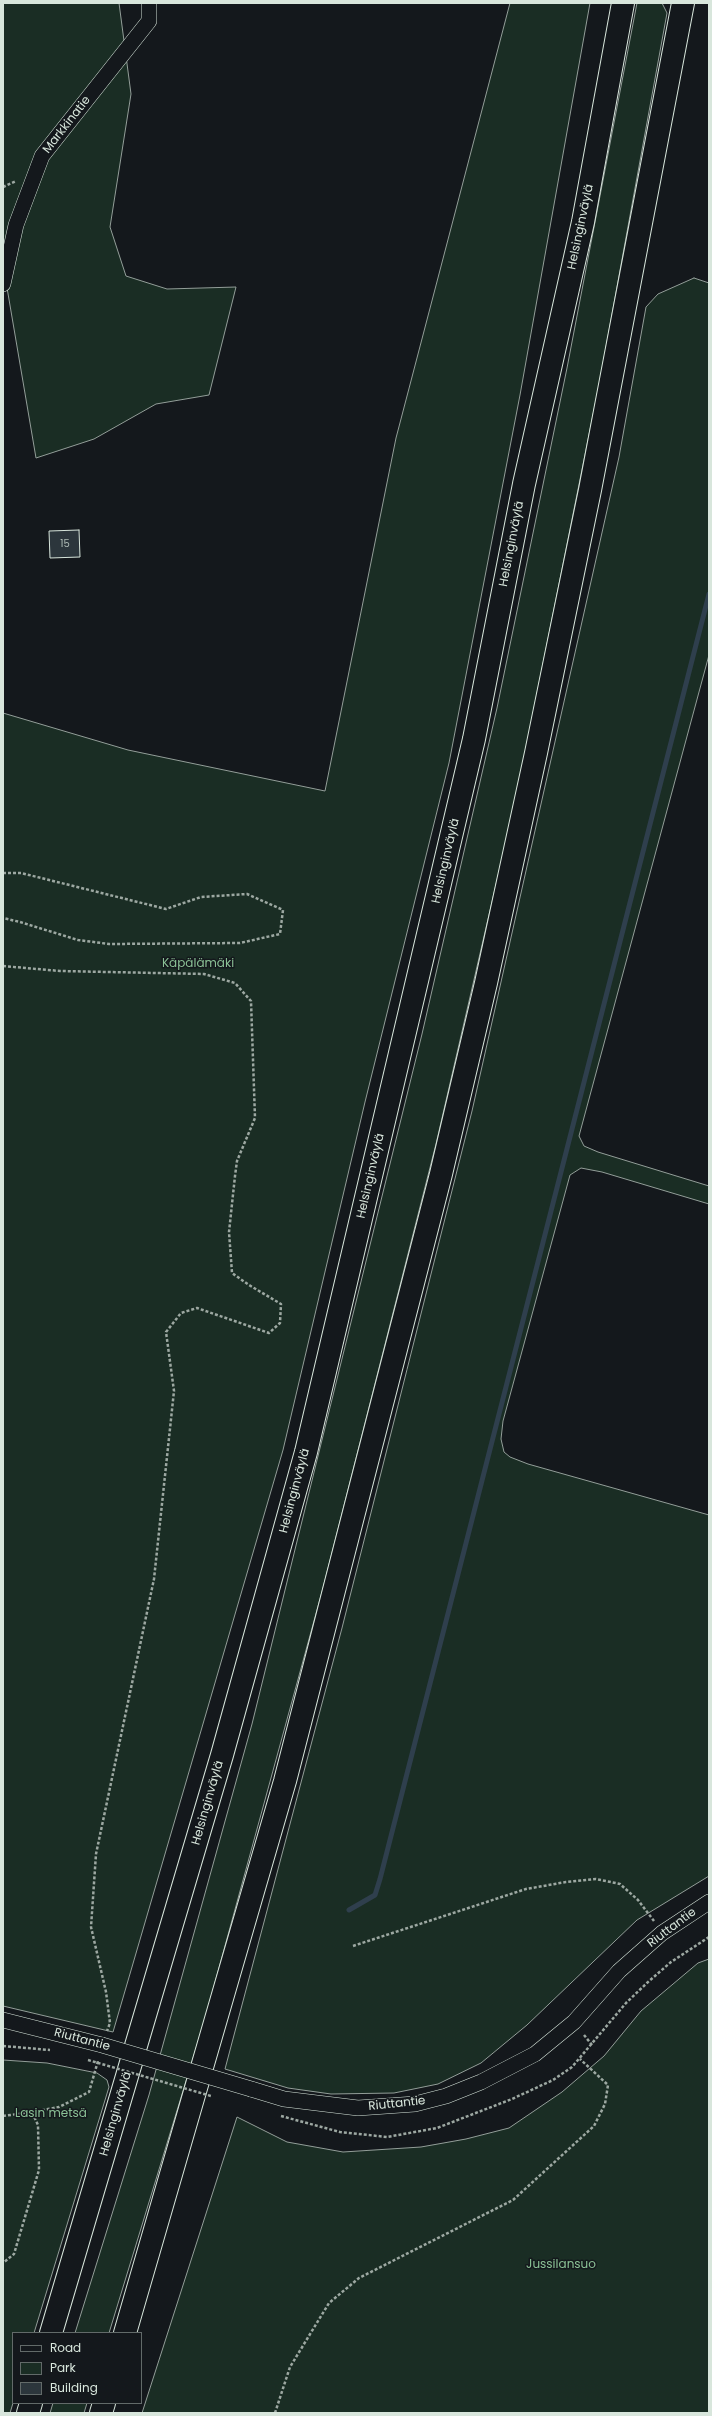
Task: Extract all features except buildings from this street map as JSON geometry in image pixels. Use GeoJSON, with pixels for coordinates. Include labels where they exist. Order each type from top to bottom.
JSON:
{"type":"FeatureCollection","features":[{"type":"Feature","properties":{"kind":"highway","name":"Helsinginväylä"},"geometry":{"type":"LineString","coordinates":[[51,2332],[222,1755],[308,1444],[474,739],[524,484],[582,222],[623,3]]}},
{"type":"Feature","properties":{"kind":"highway"},"geometry":{"type":"LineString","coordinates":[[125,2332],[285,1781],[441,1174],[484,991],[544,714],[590,490],[683,3]]}},
{"type":"Feature","properties":{"kind":"street","name":"Markkinatie"},"geometry":{"type":"LineString","coordinates":[[3,284],[16,225],[42,156],[149,21],[149,3]]}},
{"type":"Feature","properties":{"kind":"street","name":"Riuttantie"},"geometry":{"type":"LineString","coordinates":[[3,2020],[284,2099],[358,2108],[414,2104],[446,2096],[481,2082],[535,2054],[574,2022],[619,1971],[662,1933],[709,1902]]}},
{"type":"Feature","properties":{"kind":"path"},"geometry":{"type":"LineString","coordinates":[[3,874],[21,873],[166,909],[201,897],[247,894],[283,910],[280,934],[240,943],[101,943],[78,940],[3,918]]}},
{"type":"Feature","properties":{"kind":"path"},"geometry":{"type":"LineString","coordinates":[[3,966],[60,971],[204,974],[235,983],[251,1001],[255,1118],[238,1161],[235,1176],[229,1232],[232,1273],[249,1286],[280,1304],[280,1324],[269,1333],[197,1308],[181,1313],[166,1332],[174,1391],[154,1579],[96,1854],[91,1927],[106,1992],[110,2023],[89,2092],[59,2107],[3,2116]]}},
{"type":"Feature","properties":{"kind":"path"},"geometry":{"type":"LineString","coordinates":[[353,1946],[526,1889],[566,1882],[596,1879],[620,1884],[638,1900],[662,1933]]}},
{"type":"Feature","properties":{"kind":"path"},"geometry":{"type":"LineString","coordinates":[[3,2046],[56,2051]]}},
{"type":"Feature","properties":{"kind":"path"},"geometry":{"type":"LineString","coordinates":[[82,2058],[214,2097]]}},
{"type":"Feature","properties":{"kind":"path"},"geometry":{"type":"LineString","coordinates":[[275,2413],[290,2367],[329,2303],[359,2278],[513,2200],[594,2126],[605,2104],[608,2085],[580,2059]]}},
{"type":"Feature","properties":{"kind":"path"},"geometry":{"type":"LineString","coordinates":[[3,2264],[14,2254],[39,2170],[38,2125],[32,2112]]}},
{"type":"Feature","properties":{"kind":"green space"},"geometry":{"type":"Polygon","coordinates":[[[3,3],[119,3],[131,94],[110,227],[126,276],[167,289],[236,287],[209,395],[156,404],[94,439],[36,458],[5,276],[3,282],[3,3]]]}},
{"type":"Feature","properties":{"kind":"green space","name":"Käpälämäki"},"geometry":{"type":"Polygon","coordinates":[[[510,3],[590,3],[520,395],[449,763],[365,1102],[283,1450],[113,2032],[3,2006],[3,713],[128,750],[325,791],[396,438],[510,3]]]}},
{"type":"Feature","properties":{"kind":"green space"},"geometry":{"type":"Polygon","coordinates":[[[637,3],[662,3],[667,13],[600,380],[516,798],[436,1144],[323,1588],[205,2019],[109,2332],[75,2332],[149,2095],[252,1724],[422,1034],[497,708],[567,368],[637,3]]]}},
{"type":"Feature","properties":{"kind":"green space"},"geometry":{"type":"Polygon","coordinates":[[[694,278],[709,283],[709,655],[579,1136],[584,1146],[598,1152],[709,1186],[709,1204],[602,1172],[581,1168],[570,1175],[503,1421],[501,1439],[504,1452],[510,1457],[528,1464],[709,1515],[709,1876],[637,1920],[527,2025],[481,2063],[438,2084],[394,2093],[331,2094],[288,2088],[225,2069],[342,1628],[472,1111],[619,457],[646,307],[658,294],[694,278]]]}},
{"type":"Feature","properties":{"kind":"green space","name":"Jussilansuo"},"geometry":{"type":"Polygon","coordinates":[[[709,1959],[709,2413],[142,2413],[237,2117],[287,2142],[343,2152],[421,2147],[466,2139],[509,2128],[562,2092],[604,2056],[641,2011],[698,1963],[709,1959]]]}},
{"type":"Feature","properties":{"kind":"green space","name":"Lasin metsä"},"geometry":{"type":"Polygon","coordinates":[[[3,2060],[47,2063],[97,2073],[107,2080],[109,2087],[34,2332],[12,2332],[13,2404],[10,2413],[3,2413],[3,2060]]]}},
{"type":"Feature","properties":{"kind":"green space"},"geometry":{"type":"Polygon","coordinates":[[[53,2404],[87,2404],[84,2413],[50,2413],[53,2404]]]}},
{"type":"Feature","properties":{"kind":"waterway"},"geometry":{"type":"LineString","coordinates":[[349,1910],[375,1895],[380,1879],[709,594]]}}]}
